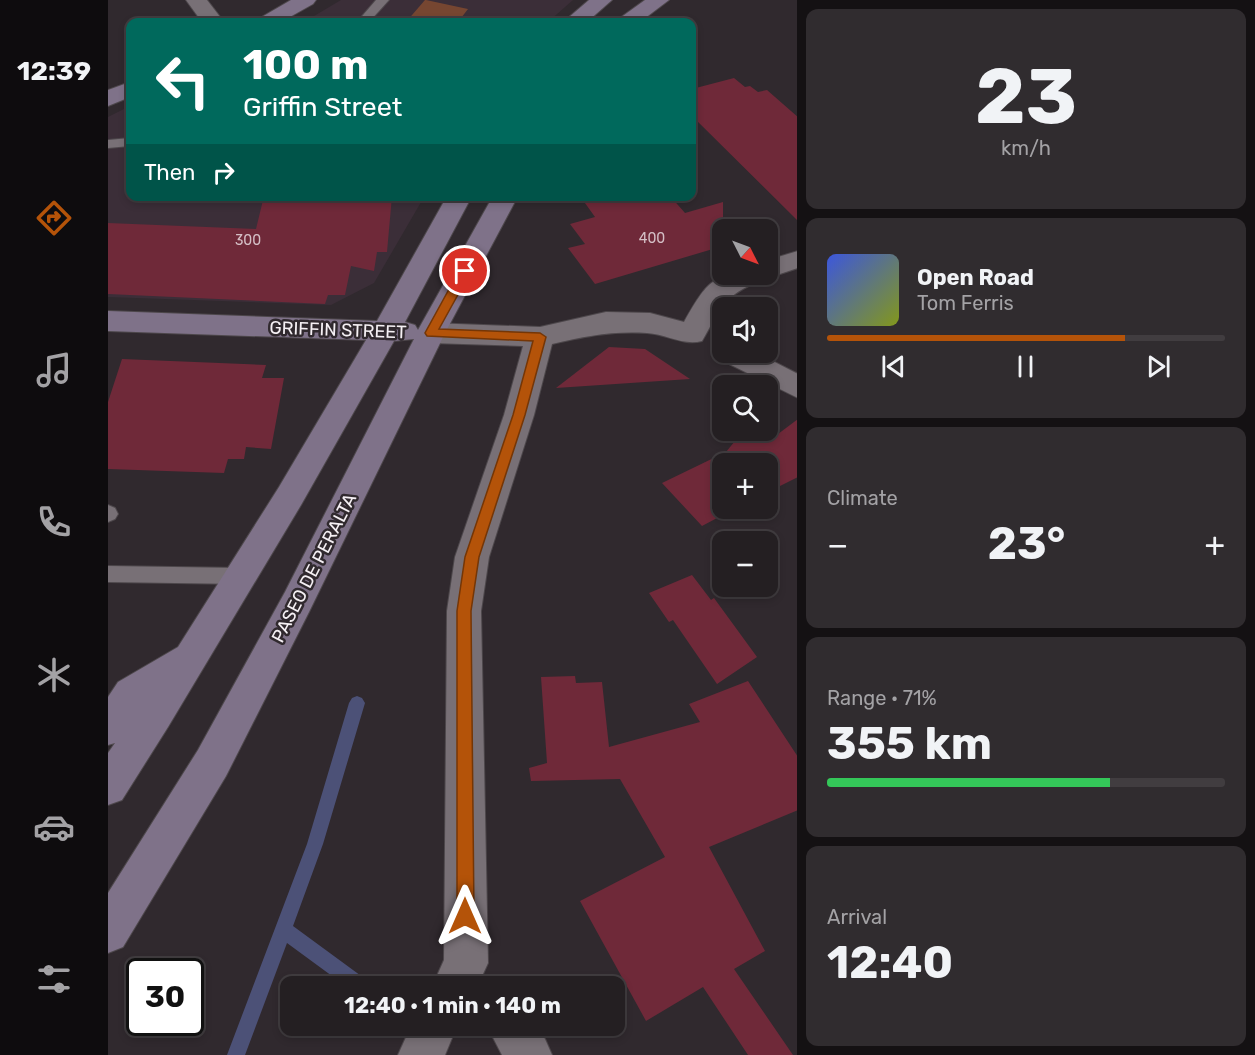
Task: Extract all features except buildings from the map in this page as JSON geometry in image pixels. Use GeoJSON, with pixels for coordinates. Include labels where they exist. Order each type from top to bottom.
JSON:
{"type":"FeatureCollection","features":[{"type":"Feature","properties":{"kind":"main road"},"geometry":{"type":"LineString","coordinates":[[274,18],[306,0]]}},
{"type":"Feature","properties":{"kind":"main road"},"geometry":{"type":"LineString","coordinates":[[580,18],[602,0]]}},
{"type":"Feature","properties":{"kind":"main road"},"geometry":{"type":"LineString","coordinates":[[633,18],[658,0]]}},
{"type":"Feature","properties":{"kind":"main road"},"geometry":{"type":"LineString","coordinates":[[108,99],[126,91]]}},
{"type":"Feature","properties":{"kind":"main road"},"geometry":{"type":"LineString","coordinates":[[108,787],[194,654],[387,332],[457,201]]}},
{"type":"Feature","properties":{"kind":"main road","name":"PASEO DE PERALTA"},"geometry":{"type":"LineString","coordinates":[[108,932],[212,763],[297,602],[431,333],[503,201]]}},
{"type":"Feature","properties":{"kind":"main road","name":"GRIFFIN STREET"},"geometry":{"type":"LineString","coordinates":[[108,321],[431,333]]}},
{"type":"Feature","properties":{"kind":"main road"},"geometry":{"type":"LineString","coordinates":[[108,728],[131,694],[194,654]]}},
{"type":"Feature","properties":{"kind":"street"},"geometry":{"type":"LineString","coordinates":[[196,0],[210,18]]}},
{"type":"Feature","properties":{"kind":"street"},"geometry":{"type":"LineString","coordinates":[[778,265],[797,259]]}},
{"type":"Feature","properties":{"kind":"street"},"geometry":{"type":"LineString","coordinates":[[692,334],[712,295],[727,285]]}},
{"type":"Feature","properties":{"kind":"street","name":"GRIFFIN STREET"},"geometry":{"type":"LineString","coordinates":[[431,333],[540,337],[606,322],[650,323],[692,334],[712,344]]}},
{"type":"Feature","properties":{"kind":"street"},"geometry":{"type":"LineString","coordinates":[[467,976],[464,611],[472,557],[519,415],[540,337]]}},
{"type":"Feature","properties":{"kind":"street"},"geometry":{"type":"LineString","coordinates":[[751,363],[797,386]]}},
{"type":"Feature","properties":{"kind":"street"},"geometry":{"type":"LineString","coordinates":[[421,1055],[430,1036]]}},
{"type":"Feature","properties":{"kind":"street"},"geometry":{"type":"LineString","coordinates":[[516,1036],[529,1055]]}},
{"type":"Feature","properties":{"kind":"lane"},"geometry":{"type":"LineString","coordinates":[[367,18],[384,0]]}},
{"type":"Feature","properties":{"kind":"lane"},"geometry":{"type":"LineString","coordinates":[[108,144],[126,142]]}},
{"type":"Feature","properties":{"kind":"lane"},"geometry":{"type":"LineString","coordinates":[[108,574],[241,576]]}},
{"type":"Feature","properties":{"kind":"shaded area"},"geometry":{"type":"Polygon","coordinates":[[[341,0],[573,0],[553,18],[311,18],[341,0]]]}},
{"type":"Feature","properties":{"kind":"shaded area"},"geometry":{"type":"Polygon","coordinates":[[[425,0],[468,9],[461,18],[409,18],[425,0]]]}},
{"type":"Feature","properties":{"kind":"shaded area"},"geometry":{"type":"Polygon","coordinates":[[[126,108],[126,201],[422,201],[374,283],[331,305],[108,297],[108,117],[126,108]]]}},
{"type":"Feature","properties":{"kind":"waterway"},"geometry":{"type":"LineString","coordinates":[[283,929],[315,844],[357,703]]}},
{"type":"Feature","properties":{"kind":"waterway"},"geometry":{"type":"LineString","coordinates":[[236,1055],[283,929]]}},
{"type":"Feature","properties":{"kind":"waterway"},"geometry":{"type":"LineString","coordinates":[[283,929],[347,976]]}},
{"type":"Feature","properties":{"kind":"route"},"geometry":{"type":"LineString","coordinates":[[465,271],[431,333],[540,337],[519,415],[472,557],[464,611],[465,916]]}}]}
